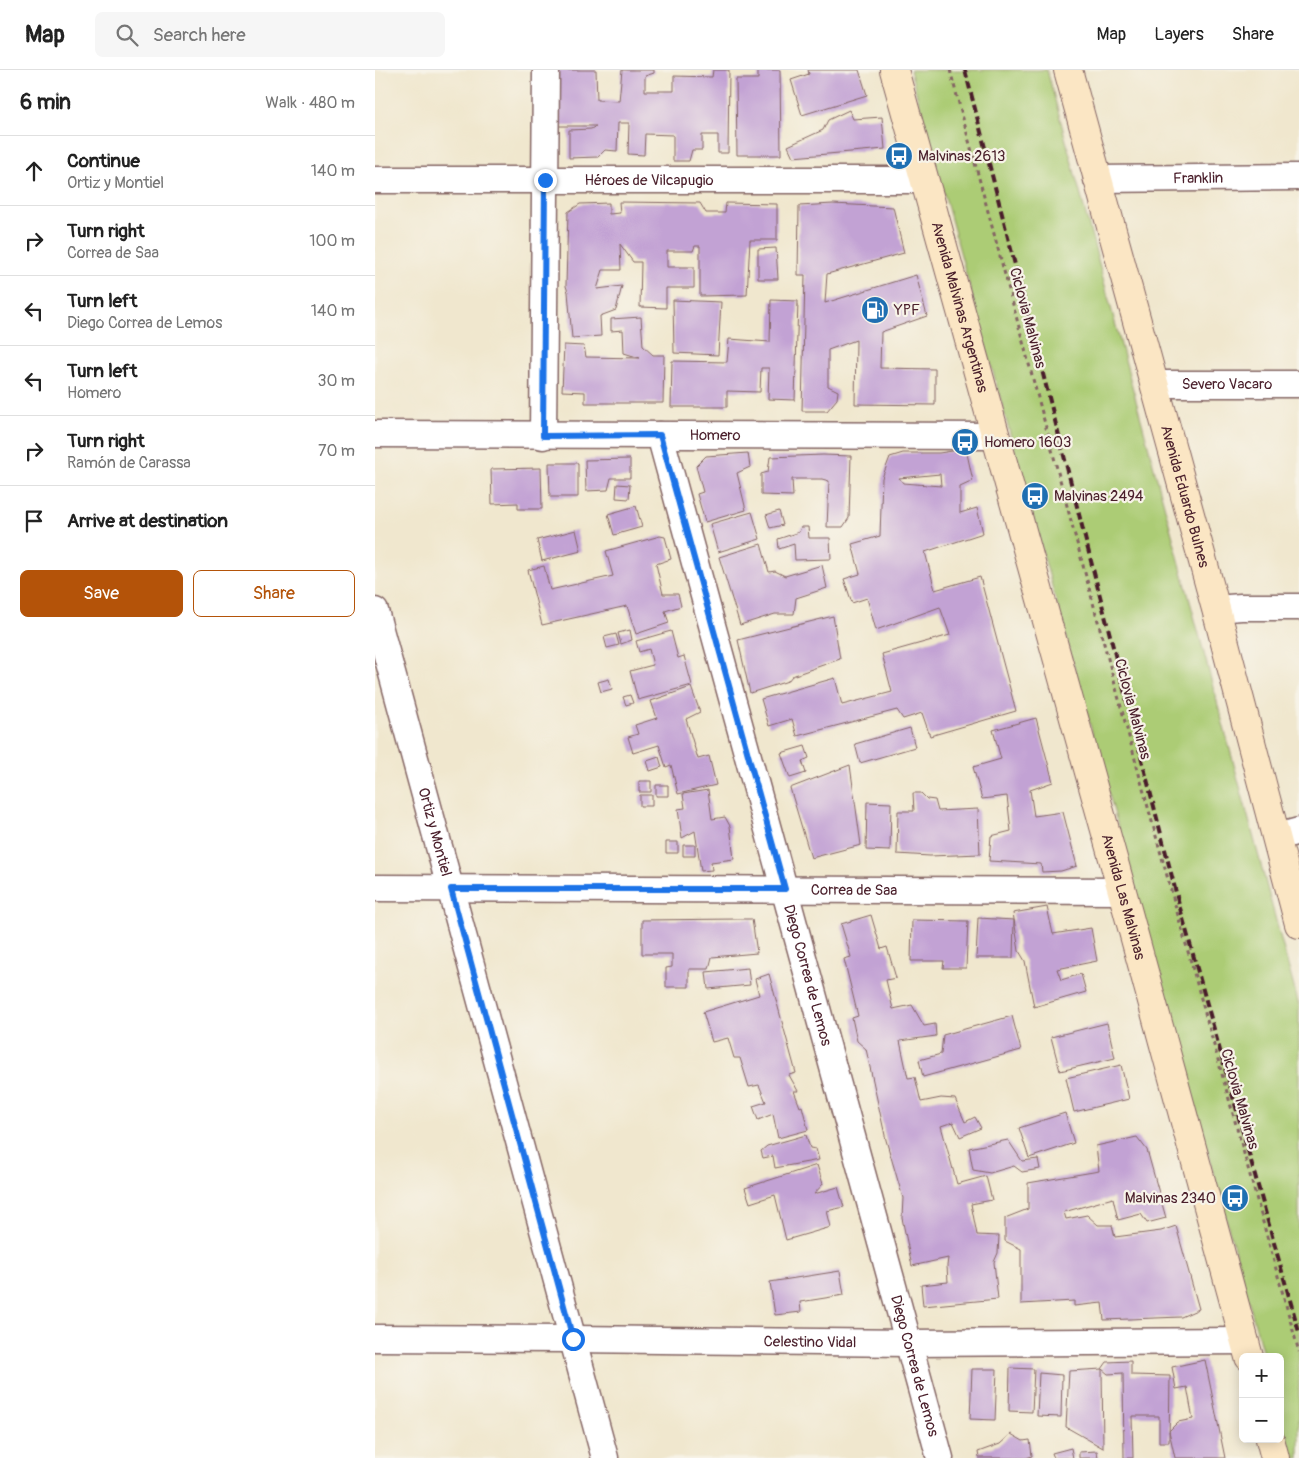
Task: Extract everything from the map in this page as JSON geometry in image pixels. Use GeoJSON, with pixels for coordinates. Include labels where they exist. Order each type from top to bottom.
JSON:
{"type":"FeatureCollection","features":[{"type":"Feature","properties":{"kind":"main road"},"geometry":{"type":"LineString","coordinates":[[894,70],[923,180]]}},
{"type":"Feature","properties":{"kind":"main road","name":"Avenida Eduardo Bulnes"},"geometry":{"type":"LineString","coordinates":[[1069,70],[1097,179],[1217,609],[1288,834],[1299,924]]}},
{"type":"Feature","properties":{"kind":"main road","name":"Avenida Malvinas Argentinas"},"geometry":{"type":"LineString","coordinates":[[923,180],[995,436]]}},
{"type":"Feature","properties":{"kind":"main road","name":"Avenida Las Malvinas"},"geometry":{"type":"LineString","coordinates":[[995,436],[1247,1349]]}},
{"type":"Feature","properties":{"kind":"main road"},"geometry":{"type":"LineString","coordinates":[[1271,1443],[1275,1458]]}},
{"type":"Feature","properties":{"kind":"street"},"geometry":{"type":"LineString","coordinates":[[543,436],[546,70]]}},
{"type":"Feature","properties":{"kind":"street","name":"Franklin"},"geometry":{"type":"LineString","coordinates":[[1097,179],[1299,177]]}},
{"type":"Feature","properties":{"kind":"street","name":"Héroes de Vilcapugio"},"geometry":{"type":"LineString","coordinates":[[375,180],[923,180]]}},
{"type":"Feature","properties":{"kind":"street","name":"Severo Vacaro"},"geometry":{"type":"LineString","coordinates":[[1155,384],[1299,384]]}},
{"type":"Feature","properties":{"kind":"street","name":"Homero"},"geometry":{"type":"LineString","coordinates":[[375,434],[995,436]]}},
{"type":"Feature","properties":{"kind":"street","name":"Diego Correa de Lemos"},"geometry":{"type":"LineString","coordinates":[[660,435],[940,1458]]}},
{"type":"Feature","properties":{"kind":"street"},"geometry":{"type":"LineString","coordinates":[[1217,609],[1241,606],[1299,606]]}},
{"type":"Feature","properties":{"kind":"street","name":"Ortiz y Montiel"},"geometry":{"type":"LineString","coordinates":[[375,611],[605,1458]]}},
{"type":"Feature","properties":{"kind":"street","name":"Correa de Saa"},"geometry":{"type":"LineString","coordinates":[[375,888],[1122,891]]}},
{"type":"Feature","properties":{"kind":"street","name":"Celestino Vidal"},"geometry":{"type":"LineString","coordinates":[[375,1338],[908,1343],[1247,1349]]}},
{"type":"Feature","properties":{"kind":"path","name":"Ciclovia Malvinas"},"geometry":{"type":"LineString","coordinates":[[950,70],[1143,791],[1299,1352]]}},
{"type":"Feature","properties":{"kind":"green space"},"geometry":{"type":"Polygon","coordinates":[[[910,70],[1047,70],[1299,1006],[1299,1458],[1292,1458],[1284,1429],[1284,1353],[1263,1353],[910,70]]]}},
{"type":"Feature","properties":{"kind":"building"},"geometry":{"type":"Polygon","coordinates":[[[558,70],[596,70],[597,100],[619,101],[622,70],[654,70],[654,73],[645,76],[645,91],[674,91],[674,76],[712,77],[713,70],[729,70],[728,153],[718,153],[718,135],[702,135],[702,150],[692,150],[689,161],[673,161],[673,135],[645,134],[644,155],[628,154],[629,123],[618,123],[617,151],[605,150],[598,157],[569,158],[569,130],[591,129],[596,126],[558,126],[558,70]]]}},
{"type":"Feature","properties":{"kind":"building"},"geometry":{"type":"Polygon","coordinates":[[[758,70],[780,70],[781,155],[737,155],[736,79],[758,79],[758,70]]]}},
{"type":"Feature","properties":{"kind":"building"},"geometry":{"type":"Polygon","coordinates":[[[808,70],[859,70],[867,95],[802,115],[791,80],[809,74],[808,70]]]}},
{"type":"Feature","properties":{"kind":"building"},"geometry":{"type":"Polygon","coordinates":[[[849,110],[853,119],[882,117],[885,149],[793,157],[788,146],[823,130],[828,120],[849,110]]]}},
{"type":"Feature","properties":{"kind":"building"},"geometry":{"type":"Polygon","coordinates":[[[619,202],[700,203],[706,213],[725,213],[726,203],[777,204],[777,240],[750,240],[747,295],[700,296],[700,246],[695,246],[693,251],[667,251],[667,267],[694,267],[694,288],[666,288],[666,308],[640,307],[641,262],[633,262],[620,244],[621,270],[603,270],[597,289],[622,286],[616,310],[600,316],[601,336],[572,338],[566,286],[568,212],[580,204],[609,203],[609,214],[620,213],[619,202]]]}},
{"type":"Feature","properties":{"kind":"building"},"geometry":{"type":"Polygon","coordinates":[[[833,204],[893,207],[904,253],[827,274],[825,303],[916,275],[927,316],[881,332],[880,368],[935,369],[935,405],[855,404],[856,340],[828,350],[828,386],[838,391],[837,399],[827,411],[802,411],[805,275],[798,275],[799,206],[833,204]]]}},
{"type":"Feature","properties":{"kind":"building"},"geometry":{"type":"Polygon","coordinates":[[[776,248],[778,279],[758,279],[758,249],[776,248]]]}},
{"type":"Feature","properties":{"kind":"building"},"geometry":{"type":"Polygon","coordinates":[[[673,300],[721,302],[718,355],[674,353],[673,300]]]}},
{"type":"Feature","properties":{"kind":"building"},"geometry":{"type":"Polygon","coordinates":[[[771,300],[798,301],[795,400],[768,399],[769,368],[761,368],[760,392],[727,391],[727,407],[671,407],[672,361],[727,362],[729,339],[770,342],[771,300]]]}},
{"type":"Feature","properties":{"kind":"building"},"geometry":{"type":"Polygon","coordinates":[[[641,317],[643,346],[653,355],[664,355],[663,403],[585,403],[585,392],[562,391],[564,345],[584,346],[586,357],[640,358],[624,353],[623,330],[611,331],[611,319],[641,317]]]}},
{"type":"Feature","properties":{"kind":"building"},"geometry":{"type":"Polygon","coordinates":[[[966,449],[973,481],[960,487],[960,513],[977,508],[983,533],[925,552],[935,590],[980,577],[1016,711],[930,736],[922,713],[903,719],[897,710],[797,736],[792,719],[769,726],[761,699],[835,678],[842,705],[892,692],[882,654],[950,635],[940,607],[876,630],[867,598],[852,603],[844,579],[860,574],[852,544],[880,536],[882,478],[890,457],[903,453],[939,453],[966,449]],[[940,474],[899,478],[903,483],[941,486],[940,474]]]}},
{"type":"Feature","properties":{"kind":"building"},"geometry":{"type":"Polygon","coordinates":[[[748,453],[750,467],[737,473],[746,510],[705,522],[697,494],[703,492],[696,466],[706,456],[748,453]]]}},
{"type":"Feature","properties":{"kind":"building"},"geometry":{"type":"Polygon","coordinates":[[[851,456],[849,518],[843,527],[827,527],[829,481],[822,479],[792,479],[793,496],[761,495],[761,474],[768,472],[770,457],[851,456]]]}},
{"type":"Feature","properties":{"kind":"building"},"geometry":{"type":"Polygon","coordinates":[[[630,459],[630,478],[611,478],[608,490],[586,491],[585,460],[630,459]]]}},
{"type":"Feature","properties":{"kind":"building"},"geometry":{"type":"Polygon","coordinates":[[[549,463],[578,463],[578,497],[550,497],[549,463]]]}},
{"type":"Feature","properties":{"kind":"building"},"geometry":{"type":"Polygon","coordinates":[[[541,468],[542,509],[518,509],[518,503],[492,504],[491,469],[541,468]]]}},
{"type":"Feature","properties":{"kind":"building"},"geometry":{"type":"Polygon","coordinates":[[[617,484],[630,485],[629,499],[616,498],[617,484]]]}},
{"type":"Feature","properties":{"kind":"building"},"geometry":{"type":"Polygon","coordinates":[[[636,506],[642,527],[614,535],[608,514],[636,506]]]}},
{"type":"Feature","properties":{"kind":"building"},"geometry":{"type":"Polygon","coordinates":[[[779,511],[783,525],[770,528],[766,515],[779,511]]]}},
{"type":"Feature","properties":{"kind":"building"},"geometry":{"type":"Polygon","coordinates":[[[752,512],[760,539],[718,552],[710,524],[752,512]]]}},
{"type":"Feature","properties":{"kind":"building"},"geometry":{"type":"Polygon","coordinates":[[[801,527],[808,527],[809,538],[830,538],[831,559],[795,560],[794,544],[779,549],[778,539],[799,532],[801,527]]]}},
{"type":"Feature","properties":{"kind":"building"},"geometry":{"type":"Polygon","coordinates":[[[576,530],[581,551],[542,561],[537,540],[576,530]]]}},
{"type":"Feature","properties":{"kind":"building"},"geometry":{"type":"Polygon","coordinates":[[[660,536],[665,537],[671,559],[656,564],[663,594],[678,594],[681,606],[665,611],[669,623],[636,634],[627,606],[542,625],[528,570],[544,566],[550,590],[613,576],[606,551],[660,536]]]}},
{"type":"Feature","properties":{"kind":"building"},"geometry":{"type":"Polygon","coordinates":[[[761,544],[769,572],[775,571],[785,576],[822,565],[827,588],[796,598],[794,614],[775,614],[740,625],[719,557],[761,544]]]}},
{"type":"Feature","properties":{"kind":"building"},"geometry":{"type":"Polygon","coordinates":[[[833,616],[840,659],[792,676],[788,681],[750,693],[738,640],[833,616]]]}},
{"type":"Feature","properties":{"kind":"building"},"geometry":{"type":"Polygon","coordinates":[[[630,630],[632,640],[621,644],[618,633],[630,630]]]}},
{"type":"Feature","properties":{"kind":"building"},"geometry":{"type":"Polygon","coordinates":[[[671,631],[678,658],[684,656],[692,685],[638,700],[630,671],[653,665],[649,649],[639,652],[636,641],[671,631]]]}},
{"type":"Feature","properties":{"kind":"building"},"geometry":{"type":"Polygon","coordinates":[[[616,634],[619,645],[607,648],[604,637],[616,634]]]}},
{"type":"Feature","properties":{"kind":"building"},"geometry":{"type":"Polygon","coordinates":[[[609,679],[612,689],[601,692],[598,682],[609,679]]]}},
{"type":"Feature","properties":{"kind":"building"},"geometry":{"type":"Polygon","coordinates":[[[691,687],[700,712],[686,719],[698,759],[709,756],[716,785],[678,794],[671,765],[666,767],[659,745],[633,753],[628,737],[638,734],[635,725],[657,718],[651,701],[691,687]]]}},
{"type":"Feature","properties":{"kind":"building"},"geometry":{"type":"Polygon","coordinates":[[[630,695],[633,703],[626,705],[623,697],[630,695]]]}},
{"type":"Feature","properties":{"kind":"building"},"geometry":{"type":"Polygon","coordinates":[[[1036,718],[1053,782],[1030,790],[1034,816],[1063,812],[1077,866],[1061,871],[1042,872],[1041,864],[989,861],[991,836],[1011,831],[1007,796],[982,799],[973,767],[1001,759],[993,730],[1036,718]]]}},
{"type":"Feature","properties":{"kind":"building"},"geometry":{"type":"Polygon","coordinates":[[[910,728],[915,747],[860,763],[855,744],[910,728]]]}},
{"type":"Feature","properties":{"kind":"building"},"geometry":{"type":"Polygon","coordinates":[[[805,746],[809,758],[802,761],[806,773],[790,778],[781,753],[805,746]]]}},
{"type":"Feature","properties":{"kind":"building"},"geometry":{"type":"Polygon","coordinates":[[[659,757],[662,767],[650,771],[647,761],[659,757]]]}},
{"type":"Feature","properties":{"kind":"building"},"geometry":{"type":"Polygon","coordinates":[[[850,765],[861,845],[811,858],[790,788],[850,765]]]}},
{"type":"Feature","properties":{"kind":"building"},"geometry":{"type":"Polygon","coordinates":[[[639,781],[651,781],[651,792],[639,792],[639,781]]]}},
{"type":"Feature","properties":{"kind":"building"},"geometry":{"type":"Polygon","coordinates":[[[656,785],[668,785],[668,796],[656,796],[656,785]]]}},
{"type":"Feature","properties":{"kind":"building"},"geometry":{"type":"Polygon","coordinates":[[[708,790],[712,819],[725,817],[730,826],[734,859],[711,862],[712,870],[701,871],[695,831],[682,838],[678,809],[685,808],[683,794],[708,790]]]}},
{"type":"Feature","properties":{"kind":"building"},"geometry":{"type":"Polygon","coordinates":[[[913,793],[921,793],[927,799],[935,800],[938,811],[978,809],[980,854],[930,856],[897,854],[898,811],[914,811],[913,793]]]}},
{"type":"Feature","properties":{"kind":"building"},"geometry":{"type":"Polygon","coordinates":[[[640,795],[652,795],[652,806],[640,806],[640,795]]]}},
{"type":"Feature","properties":{"kind":"building"},"geometry":{"type":"Polygon","coordinates":[[[867,802],[891,803],[890,851],[866,850],[867,802]]]}},
{"type":"Feature","properties":{"kind":"building"},"geometry":{"type":"Polygon","coordinates":[[[666,842],[678,842],[678,853],[666,853],[666,842]]]}},
{"type":"Feature","properties":{"kind":"building"},"geometry":{"type":"Polygon","coordinates":[[[683,845],[695,845],[695,856],[683,856],[683,845]]]}},
{"type":"Feature","properties":{"kind":"building"},"geometry":{"type":"Polygon","coordinates":[[[1047,907],[1053,934],[1091,928],[1097,961],[1057,969],[1061,980],[1081,974],[1086,992],[1034,1007],[1025,961],[1019,951],[1013,913],[1047,907]]]}},
{"type":"Feature","properties":{"kind":"building"},"geometry":{"type":"Polygon","coordinates":[[[871,915],[881,949],[887,947],[896,978],[886,980],[893,1009],[912,1005],[924,1026],[935,1024],[936,1036],[900,1041],[908,1078],[915,1077],[921,1102],[941,1098],[955,1099],[965,1122],[975,1117],[981,1128],[960,1137],[953,1122],[941,1126],[957,1184],[986,1176],[992,1200],[971,1204],[977,1235],[999,1236],[998,1253],[994,1262],[998,1299],[923,1306],[921,1285],[948,1282],[948,1258],[912,1266],[902,1218],[903,1198],[886,1140],[866,1049],[857,1041],[852,1018],[858,1016],[844,959],[851,957],[841,924],[871,915]]]}},
{"type":"Feature","properties":{"kind":"building"},"geometry":{"type":"Polygon","coordinates":[[[978,918],[1014,920],[1013,958],[976,958],[978,918]]]}},
{"type":"Feature","properties":{"kind":"building"},"geometry":{"type":"Polygon","coordinates":[[[752,919],[757,953],[712,957],[709,969],[689,969],[689,987],[666,987],[666,968],[672,967],[672,954],[642,954],[642,920],[752,919]]]}},
{"type":"Feature","properties":{"kind":"building"},"geometry":{"type":"Polygon","coordinates":[[[912,920],[968,921],[966,968],[943,968],[944,961],[911,961],[912,920]]]}},
{"type":"Feature","properties":{"kind":"building"},"geometry":{"type":"Polygon","coordinates":[[[748,968],[750,985],[708,989],[706,972],[748,968]]]}},
{"type":"Feature","properties":{"kind":"building"},"geometry":{"type":"Polygon","coordinates":[[[769,974],[796,1073],[789,1075],[798,1091],[794,1091],[800,1107],[802,1106],[808,1130],[778,1138],[773,1114],[758,1120],[753,1106],[766,1102],[759,1085],[749,1087],[740,1058],[734,1058],[728,1038],[712,1042],[703,1012],[759,995],[755,979],[769,974]]]}},
{"type":"Feature","properties":{"kind":"building"},"geometry":{"type":"Polygon","coordinates":[[[1012,1016],[1021,1050],[923,1077],[919,1060],[941,1054],[943,1035],[1012,1016]]]}},
{"type":"Feature","properties":{"kind":"building"},"geometry":{"type":"Polygon","coordinates":[[[1107,1023],[1115,1058],[1060,1071],[1051,1037],[1107,1023]]]}},
{"type":"Feature","properties":{"kind":"building"},"geometry":{"type":"Polygon","coordinates":[[[1121,1065],[1129,1099],[1074,1112],[1066,1078],[1121,1065]]]}},
{"type":"Feature","properties":{"kind":"building"},"geometry":{"type":"Polygon","coordinates":[[[1065,1113],[1074,1143],[1029,1158],[1019,1128],[1065,1113]]]}},
{"type":"Feature","properties":{"kind":"building"},"geometry":{"type":"Polygon","coordinates":[[[806,1135],[810,1148],[816,1149],[819,1160],[775,1168],[773,1156],[763,1158],[761,1151],[767,1146],[806,1135]]]}},
{"type":"Feature","properties":{"kind":"building"},"geometry":{"type":"Polygon","coordinates":[[[1137,1137],[1147,1150],[1166,1218],[1147,1223],[1141,1214],[1118,1220],[1113,1198],[1064,1212],[1066,1219],[1087,1215],[1098,1225],[1112,1225],[1115,1237],[1161,1231],[1176,1226],[1199,1309],[1181,1317],[1104,1320],[1102,1303],[1074,1306],[1074,1301],[1021,1304],[1021,1249],[1005,1241],[1005,1218],[1028,1209],[1028,1183],[1099,1171],[1096,1146],[1137,1137]]]}},
{"type":"Feature","properties":{"kind":"building"},"geometry":{"type":"Polygon","coordinates":[[[1008,1140],[1022,1161],[1038,1159],[1040,1169],[1022,1172],[1014,1166],[990,1173],[973,1170],[969,1148],[1008,1140]]]}},
{"type":"Feature","properties":{"kind":"building"},"geometry":{"type":"Polygon","coordinates":[[[817,1165],[823,1184],[814,1194],[838,1187],[844,1207],[827,1211],[831,1227],[786,1240],[775,1195],[750,1203],[745,1188],[817,1165]]]}},
{"type":"Feature","properties":{"kind":"building"},"geometry":{"type":"Polygon","coordinates":[[[840,1271],[844,1295],[800,1302],[801,1312],[775,1315],[770,1282],[840,1271]]]}},
{"type":"Feature","properties":{"kind":"building"},"geometry":{"type":"Polygon","coordinates":[[[1205,1360],[1225,1458],[1175,1458],[1169,1431],[1178,1422],[1193,1419],[1187,1387],[1176,1389],[1172,1367],[1205,1360]]]}},
{"type":"Feature","properties":{"kind":"building"},"geometry":{"type":"Polygon","coordinates":[[[1131,1361],[1131,1375],[1170,1376],[1169,1442],[1159,1442],[1159,1416],[1132,1416],[1133,1458],[1124,1458],[1123,1373],[1108,1374],[1102,1369],[1107,1362],[1131,1361]]]}},
{"type":"Feature","properties":{"kind":"building"},"geometry":{"type":"Polygon","coordinates":[[[1010,1368],[1034,1369],[1032,1412],[1009,1411],[1010,1368]]]}},
{"type":"Feature","properties":{"kind":"building"},"geometry":{"type":"Polygon","coordinates":[[[972,1369],[997,1369],[995,1420],[970,1419],[972,1369]]]}},
{"type":"Feature","properties":{"kind":"building"},"geometry":{"type":"Polygon","coordinates":[[[1102,1369],[1103,1448],[1066,1427],[1069,1371],[1102,1369]]]}},
{"type":"Feature","properties":{"kind":"building"},"geometry":{"type":"Polygon","coordinates":[[[1039,1373],[1062,1375],[1061,1417],[1037,1416],[1039,1373]]]}},
{"type":"Feature","properties":{"kind":"building"},"geometry":{"type":"Polygon","coordinates":[[[1011,1434],[1023,1441],[1030,1440],[1032,1456],[1026,1458],[979,1458],[978,1452],[1000,1444],[1011,1434]]]}},
{"type":"Feature","properties":{"kind":"building"},"geometry":{"type":"Polygon","coordinates":[[[1071,1448],[1073,1458],[1054,1458],[1052,1453],[1071,1448]]]}},
{"type":"Feature","properties":{"kind":"building"},"geometry":{"type":"Polygon","coordinates":[[[1097,1451],[1098,1458],[1079,1458],[1079,1452],[1097,1451]]]}},
{"type":"Feature","properties":{"kind":"railway"},"geometry":{"type":"LineString","coordinates":[[965,70],[1180,908],[1299,1332]]}},
{"type":"Feature","properties":{"kind":"place","name":"Malvinas 2613"},"geometry":{"type":"Point","coordinates":[899,156]}},
{"type":"Feature","properties":{"kind":"place","name":"YPF"},"geometry":{"type":"Point","coordinates":[875,310]}},
{"type":"Feature","properties":{"kind":"place","name":"Homero 1603"},"geometry":{"type":"Point","coordinates":[965,442]}},
{"type":"Feature","properties":{"kind":"place","name":"Malvinas 2494"},"geometry":{"type":"Point","coordinates":[1035,496]}},
{"type":"Feature","properties":{"kind":"place","name":"Malvinas 2340"},"geometry":{"type":"Point","coordinates":[1235,1198]}},
{"type":"Feature","properties":{"kind":"route"},"geometry":{"type":"LineString","coordinates":[[545,180],[543,436],[660,435],[785,889],[451,889],[573,1339]]}}]}
